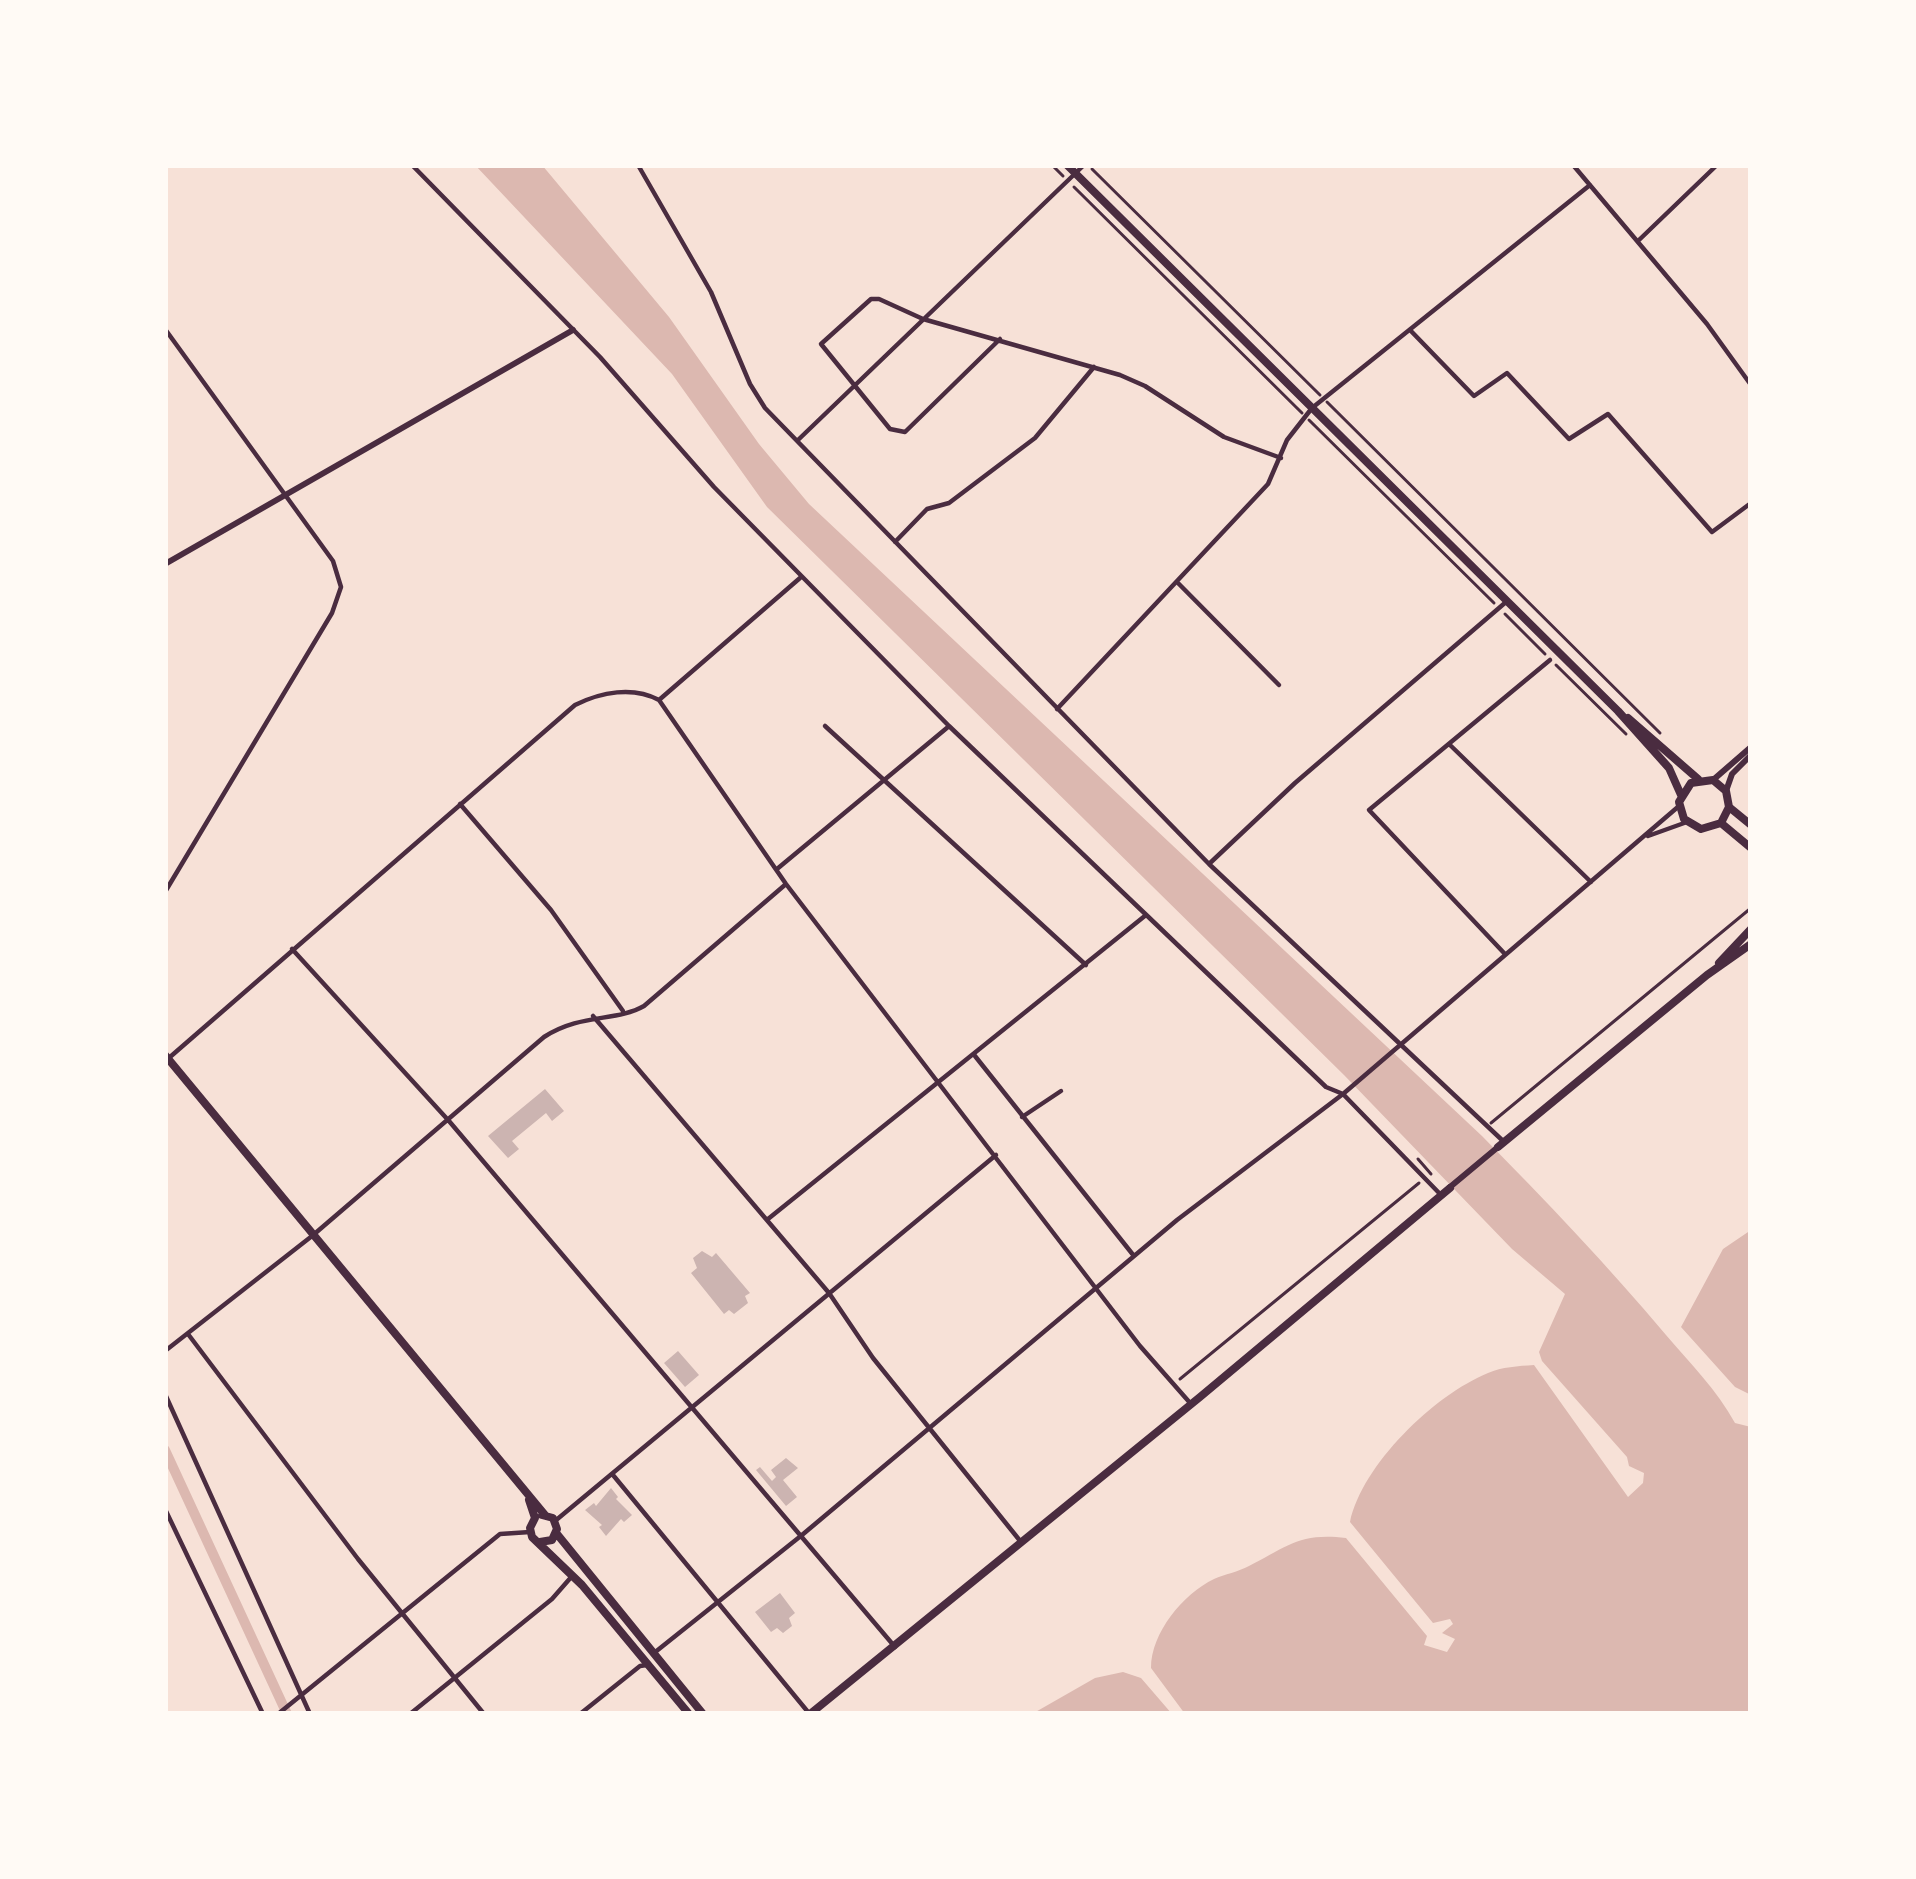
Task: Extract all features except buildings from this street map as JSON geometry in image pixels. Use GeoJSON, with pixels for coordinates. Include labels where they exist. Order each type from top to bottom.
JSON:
{"type":"FeatureCollection","features":[{"type":"Feature","properties":{"kind":"main road"},"geometry":{"type":"LineString","coordinates":[[1067,165],[1072,177],[1308,412],[1618,711],[1667,766],[1687,822],[1705,829],[1720,824],[1730,806]]}},
{"type":"Feature","properties":{"kind":"main road"},"geometry":{"type":"LineString","coordinates":[[1618,711],[1699,780],[1713,780],[1726,791],[1730,806],[1751,825]]}},
{"type":"Feature","properties":{"kind":"main road"},"geometry":{"type":"LineString","coordinates":[[1680,800],[1699,780]]}},
{"type":"Feature","properties":{"kind":"main road"},"geometry":{"type":"LineString","coordinates":[[1720,824],[1751,848]]}},
{"type":"Feature","properties":{"kind":"main road"},"geometry":{"type":"LineString","coordinates":[[1707,974],[1751,929]]}},
{"type":"Feature","properties":{"kind":"main road"},"geometry":{"type":"LineString","coordinates":[[1502,1145],[1707,974],[1751,944]]}},
{"type":"Feature","properties":{"kind":"main road"},"geometry":{"type":"LineString","coordinates":[[166,1057],[529,1499],[555,1521],[557,1534],[704,1714]]}},
{"type":"Feature","properties":{"kind":"main road"},"geometry":{"type":"LineString","coordinates":[[810,1714],[1446,1192]]}},
{"type":"Feature","properties":{"kind":"main road"},"geometry":{"type":"LineString","coordinates":[[529,1499],[535,1518],[530,1532],[573,1575],[688,1714]]}},
{"type":"Feature","properties":{"kind":"main road"},"geometry":{"type":"LineString","coordinates":[[535,1518],[545,1515]]}},
{"type":"Feature","properties":{"kind":"main road"},"geometry":{"type":"LineString","coordinates":[[540,1542],[557,1534]]}},
{"type":"Feature","properties":{"kind":"street"},"geometry":{"type":"LineString","coordinates":[[412,165],[573,330],[801,577],[949,726],[1326,1087],[1342,1094],[1425,1179],[1446,1192],[1502,1145],[1488,1127],[1209,864],[765,408],[711,292],[638,165]]}},
{"type":"Feature","properties":{"kind":"street"},"geometry":{"type":"LineString","coordinates":[[798,440],[1086,165]]}},
{"type":"Feature","properties":{"kind":"street"},"geometry":{"type":"LineString","coordinates":[[1573,165],[1639,240],[1751,386]]}},
{"type":"Feature","properties":{"kind":"street"},"geometry":{"type":"LineString","coordinates":[[1639,240],[1717,165]]}},
{"type":"Feature","properties":{"kind":"street"},"geometry":{"type":"LineString","coordinates":[[1058,709],[1268,484],[1286,440],[1308,412],[1590,185]]}},
{"type":"Feature","properties":{"kind":"street"},"geometry":{"type":"LineString","coordinates":[[1000,339],[904,432],[890,429],[821,344],[872,299],[908,309],[923,319],[1000,339],[1094,367],[1145,386],[1224,437],[1281,458]]}},
{"type":"Feature","properties":{"kind":"street"},"geometry":{"type":"LineString","coordinates":[[165,329],[288,494],[339,574],[338,601],[165,892]]}},
{"type":"Feature","properties":{"kind":"street"},"geometry":{"type":"LineString","coordinates":[[165,564],[573,330]]}},
{"type":"Feature","properties":{"kind":"street"},"geometry":{"type":"LineString","coordinates":[[1410,330],[1474,396],[1507,373],[1569,440],[1608,414],[1712,532],[1751,503]]}},
{"type":"Feature","properties":{"kind":"street"},"geometry":{"type":"LineString","coordinates":[[895,543],[927,509],[949,503],[1035,439],[1094,367]]}},
{"type":"Feature","properties":{"kind":"street"},"geometry":{"type":"LineString","coordinates":[[659,700],[801,577]]}},
{"type":"Feature","properties":{"kind":"street"},"geometry":{"type":"LineString","coordinates":[[1177,582],[1279,686]]}},
{"type":"Feature","properties":{"kind":"street"},"geometry":{"type":"LineString","coordinates":[[1209,864],[1295,783],[1503,605]]}},
{"type":"Feature","properties":{"kind":"street"},"geometry":{"type":"LineString","coordinates":[[1505,954],[1369,810],[1550,660]]}},
{"type":"Feature","properties":{"kind":"street"},"geometry":{"type":"LineString","coordinates":[[166,1057],[583,700],[639,692],[659,700],[786,884],[1140,1346],[1191,1404]]}},
{"type":"Feature","properties":{"kind":"street"},"geometry":{"type":"LineString","coordinates":[[825,726],[1086,965]]}},
{"type":"Feature","properties":{"kind":"street"},"geometry":{"type":"LineString","coordinates":[[777,868],[949,726]]}},
{"type":"Feature","properties":{"kind":"street"},"geometry":{"type":"LineString","coordinates":[[1449,743],[1592,883]]}},
{"type":"Feature","properties":{"kind":"street"},"geometry":{"type":"LineString","coordinates":[[1713,780],[1751,751]]}},
{"type":"Feature","properties":{"kind":"street"},"geometry":{"type":"LineString","coordinates":[[1726,791],[1732,774],[1751,751]]}},
{"type":"Feature","properties":{"kind":"street"},"geometry":{"type":"LineString","coordinates":[[655,1653],[932,1432],[1134,1256],[1342,1094],[1592,883],[1680,800]]}},
{"type":"Feature","properties":{"kind":"street"},"geometry":{"type":"LineString","coordinates":[[460,804],[551,910],[624,1012]]}},
{"type":"Feature","properties":{"kind":"street"},"geometry":{"type":"LineString","coordinates":[[1637,841],[1687,822]]}},
{"type":"Feature","properties":{"kind":"street"},"geometry":{"type":"LineString","coordinates":[[165,1351],[312,1236],[544,1036],[565,1023],[644,1006],[786,884]]}},
{"type":"Feature","properties":{"kind":"street"},"geometry":{"type":"LineString","coordinates":[[768,1219],[1147,915]]}},
{"type":"Feature","properties":{"kind":"street"},"geometry":{"type":"LineString","coordinates":[[292,949],[449,1121],[895,1647]]}},
{"type":"Feature","properties":{"kind":"street"},"geometry":{"type":"LineString","coordinates":[[593,1016],[829,1293],[873,1358],[1022,1543]]}},
{"type":"Feature","properties":{"kind":"street"},"geometry":{"type":"LineString","coordinates":[[975,1056],[1134,1256]]}},
{"type":"Feature","properties":{"kind":"street"},"geometry":{"type":"LineString","coordinates":[[1022,1117],[1061,1091]]}},
{"type":"Feature","properties":{"kind":"street"},"geometry":{"type":"LineString","coordinates":[[555,1521],[996,1155]]}},
{"type":"Feature","properties":{"kind":"street"},"geometry":{"type":"LineString","coordinates":[[188,1334],[358,1559],[484,1714]]}},
{"type":"Feature","properties":{"kind":"street"},"geometry":{"type":"LineString","coordinates":[[165,1394],[310,1714]]}},
{"type":"Feature","properties":{"kind":"street"},"geometry":{"type":"LineString","coordinates":[[613,1475],[810,1714]]}},
{"type":"Feature","properties":{"kind":"street"},"geometry":{"type":"LineString","coordinates":[[165,1509],[263,1714]]}},
{"type":"Feature","properties":{"kind":"street"},"geometry":{"type":"LineString","coordinates":[[278,1714],[500,1534],[530,1532]]}},
{"type":"Feature","properties":{"kind":"street"},"geometry":{"type":"LineString","coordinates":[[410,1714],[549,1601],[573,1575]]}},
{"type":"Feature","properties":{"kind":"street"},"geometry":{"type":"LineString","coordinates":[[580,1714],[640,1666],[648,1666]]}},
{"type":"Feature","properties":{"kind":"path"},"geometry":{"type":"LineString","coordinates":[[1052,165],[1072,177],[1503,605],[1550,660],[1635,743]]}},
{"type":"Feature","properties":{"kind":"path"},"geometry":{"type":"LineString","coordinates":[[1086,165],[1659,732]]}},
{"type":"Feature","properties":{"kind":"path"},"geometry":{"type":"LineString","coordinates":[[1488,1127],[1751,908]]}},
{"type":"Feature","properties":{"kind":"path"},"geometry":{"type":"LineString","coordinates":[[1174,1384],[1425,1179]]}},
{"type":"Feature","properties":{"kind":"shaded area"},"geometry":{"type":"Polygon","coordinates":[[[475,165],[542,165],[669,317],[759,444],[809,504],[1482,1136],[1622,1284],[1703,1377],[1735,1423],[1751,1427],[1751,1714],[1185,1714],[1151,1668],[1156,1641],[1171,1616],[1191,1594],[1214,1579],[1305,1539],[1346,1538],[1427,1636],[1424,1645],[1447,1652],[1455,1639],[1442,1633],[1453,1624],[1450,1619],[1433,1623],[1350,1522],[1369,1478],[1403,1434],[1467,1383],[1499,1369],[1534,1365],[1628,1497],[1643,1483],[1644,1473],[1629,1466],[1627,1457],[1542,1361],[1539,1352],[1565,1294],[1512,1249],[1344,1075],[767,507],[672,374],[475,165]]]}},
{"type":"Feature","properties":{"kind":"shaded area"},"geometry":{"type":"Polygon","coordinates":[[[1751,1230],[1751,1395],[1735,1387],[1681,1327],[1723,1249],[1751,1230]]]}},
{"type":"Feature","properties":{"kind":"shaded area"},"geometry":{"type":"Polygon","coordinates":[[[1123,1672],[1141,1678],[1172,1714],[1032,1714],[1095,1678],[1123,1672]]]}},
{"type":"Feature","properties":{"kind":"waterway"},"geometry":{"type":"LineString","coordinates":[[165,1450],[287,1714]]}}]}
